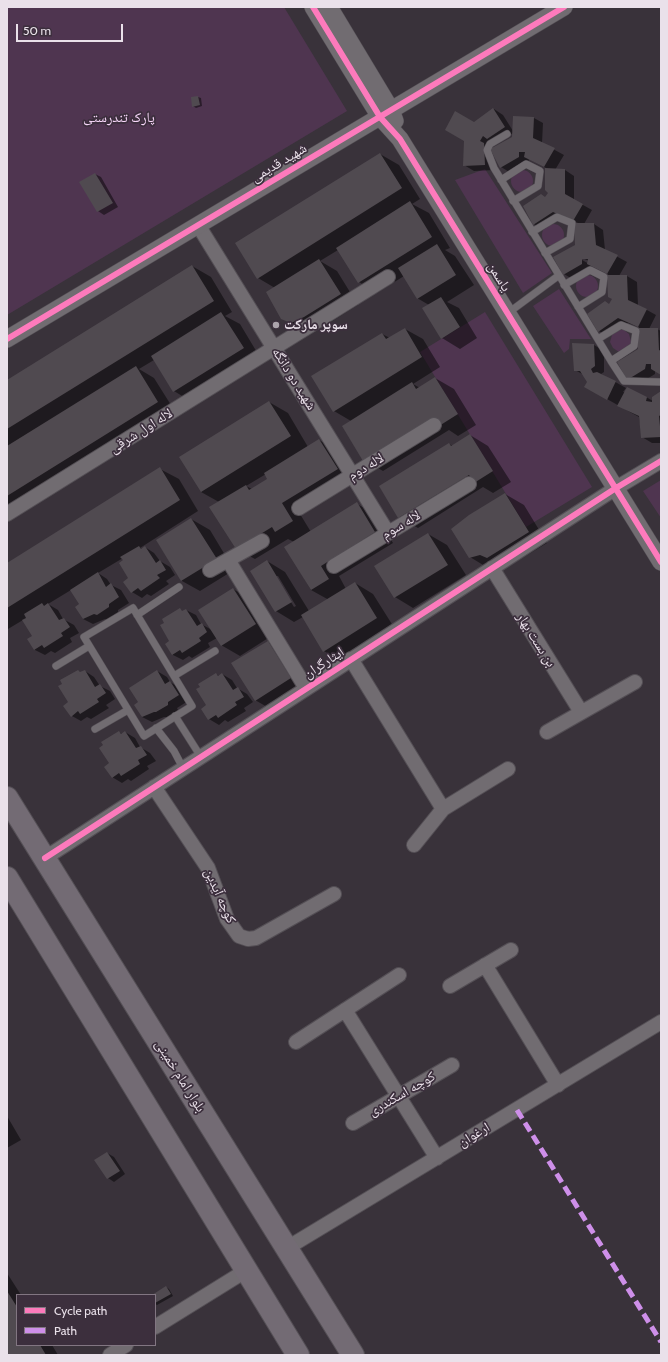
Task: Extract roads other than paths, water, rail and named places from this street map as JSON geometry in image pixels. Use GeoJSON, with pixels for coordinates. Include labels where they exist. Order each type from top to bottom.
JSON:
{"type":"FeatureCollection","features":[{"type":"Feature","properties":{"kind":"main road","name":"بلوار امام خمینی"},"geometry":{"type":"LineString","coordinates":[[7,798],[288,1248],[353,1355]]}},
{"type":"Feature","properties":{"kind":"main road"},"geometry":{"type":"LineString","coordinates":[[7,878],[298,1355]]}},
{"type":"Feature","properties":{"kind":"street","name":"یاسمن"},"geometry":{"type":"LineString","coordinates":[[313,7],[386,113]]}},
{"type":"Feature","properties":{"kind":"street","name":"یاسمن"},"geometry":{"type":"LineString","coordinates":[[329,7],[400,138],[661,562]]}},
{"type":"Feature","properties":{"kind":"street","name":"شهید قدیمی"},"geometry":{"type":"LineString","coordinates":[[7,339],[564,7]]}},
{"type":"Feature","properties":{"kind":"street","name":"شهید دو دانگه"},"geometry":{"type":"LineString","coordinates":[[198,225],[388,533]]}},
{"type":"Feature","properties":{"kind":"street","name":"لاله اول شرقی"},"geometry":{"type":"LineString","coordinates":[[7,514],[388,277]]}},
{"type":"Feature","properties":{"kind":"street","name":"لاله دوم"},"geometry":{"type":"LineString","coordinates":[[299,508],[434,425]]}},
{"type":"Feature","properties":{"kind":"street","name":"ایثارگران"},"geometry":{"type":"LineString","coordinates":[[45,858],[661,460]]}},
{"type":"Feature","properties":{"kind":"street","name":"لاله سوم"},"geometry":{"type":"LineString","coordinates":[[334,566],[469,484]]}},
{"type":"Feature","properties":{"kind":"street"},"geometry":{"type":"LineString","coordinates":[[210,570],[262,541]]}},
{"type":"Feature","properties":{"kind":"street"},"geometry":{"type":"LineString","coordinates":[[228,560],[306,688]]}},
{"type":"Feature","properties":{"kind":"street","name":"بن بست بهار"},"geometry":{"type":"LineString","coordinates":[[492,568],[581,712]]}},
{"type":"Feature","properties":{"kind":"street"},"geometry":{"type":"LineString","coordinates":[[351,659],[444,809]]}},
{"type":"Feature","properties":{"kind":"street"},"geometry":{"type":"LineString","coordinates":[[547,732],[635,682]]}},
{"type":"Feature","properties":{"kind":"street"},"geometry":{"type":"LineString","coordinates":[[414,845],[444,809],[508,769]]}},
{"type":"Feature","properties":{"kind":"street","name":"کوچه آیدین"},"geometry":{"type":"LineString","coordinates":[[154,787],[208,868],[227,919],[239,936],[248,939],[256,938],[334,894]]}},
{"type":"Feature","properties":{"kind":"street"},"geometry":{"type":"LineString","coordinates":[[450,986],[511,950]]}},
{"type":"Feature","properties":{"kind":"street"},"geometry":{"type":"LineString","coordinates":[[485,965],[558,1085]]}},
{"type":"Feature","properties":{"kind":"street"},"geometry":{"type":"LineString","coordinates":[[296,1042],[399,975]]}},
{"type":"Feature","properties":{"kind":"street"},"geometry":{"type":"LineString","coordinates":[[345,1010],[437,1158]]}},
{"type":"Feature","properties":{"kind":"street","name":"ارغوان"},"geometry":{"type":"LineString","coordinates":[[288,1248],[661,1022]]}},
{"type":"Feature","properties":{"kind":"street","name":"کوچه اسکندری"},"geometry":{"type":"LineString","coordinates":[[353,1123],[452,1065]]}},
{"type":"Feature","properties":{"kind":"street"},"geometry":{"type":"LineString","coordinates":[[156,1326],[246,1270]]}},
{"type":"Feature","properties":{"kind":"street"},"geometry":{"type":"LineString","coordinates":[[110,1355],[124,1346]]}},
{"type":"Feature","properties":{"kind":"lane"},"geometry":{"type":"LineString","coordinates":[[507,134],[490,144],[487,150],[494,168],[610,361],[624,381],[661,382]]}},
{"type":"Feature","properties":{"kind":"lane"},"geometry":{"type":"LineString","coordinates":[[501,180],[526,164],[540,171],[538,186],[514,201]]}},
{"type":"Feature","properties":{"kind":"lane"},"geometry":{"type":"LineString","coordinates":[[532,232],[558,217],[572,223],[570,238],[545,253]]}},
{"type":"Feature","properties":{"kind":"lane"},"geometry":{"type":"LineString","coordinates":[[564,285],[590,270],[604,277],[602,292],[578,307]]}},
{"type":"Feature","properties":{"kind":"lane"},"geometry":{"type":"LineString","coordinates":[[508,313],[558,276]]}},
{"type":"Feature","properties":{"kind":"lane"},"geometry":{"type":"LineString","coordinates":[[598,339],[622,324],[636,331],[634,346],[610,361]]}},
{"type":"Feature","properties":{"kind":"lane"},"geometry":{"type":"LineString","coordinates":[[137,615],[179,587]]}},
{"type":"Feature","properties":{"kind":"lane"},"geometry":{"type":"LineString","coordinates":[[133,608],[137,615],[192,706],[144,736],[84,637],[133,608]]}},
{"type":"Feature","properties":{"kind":"lane"},"geometry":{"type":"LineString","coordinates":[[56,666],[89,646]]}},
{"type":"Feature","properties":{"kind":"lane"},"geometry":{"type":"LineString","coordinates":[[174,676],[215,651]]}},
{"type":"Feature","properties":{"kind":"lane"},"geometry":{"type":"LineString","coordinates":[[95,729],[128,710]]}},
{"type":"Feature","properties":{"kind":"lane"},"geometry":{"type":"LineString","coordinates":[[176,716],[201,757]]}},
{"type":"Feature","properties":{"kind":"lane"},"geometry":{"type":"LineString","coordinates":[[156,728],[174,751],[183,768]]}},
{"type":"Feature","properties":{"kind":"place","name":"سوپر مارکت"},"geometry":{"type":"Point","coordinates":[276,325]}},
{"type":"Feature","properties":{"kind":"park label","name":"پارک تندرستی"},"geometry":{"type":"Point","coordinates":[119,118]}}]}
